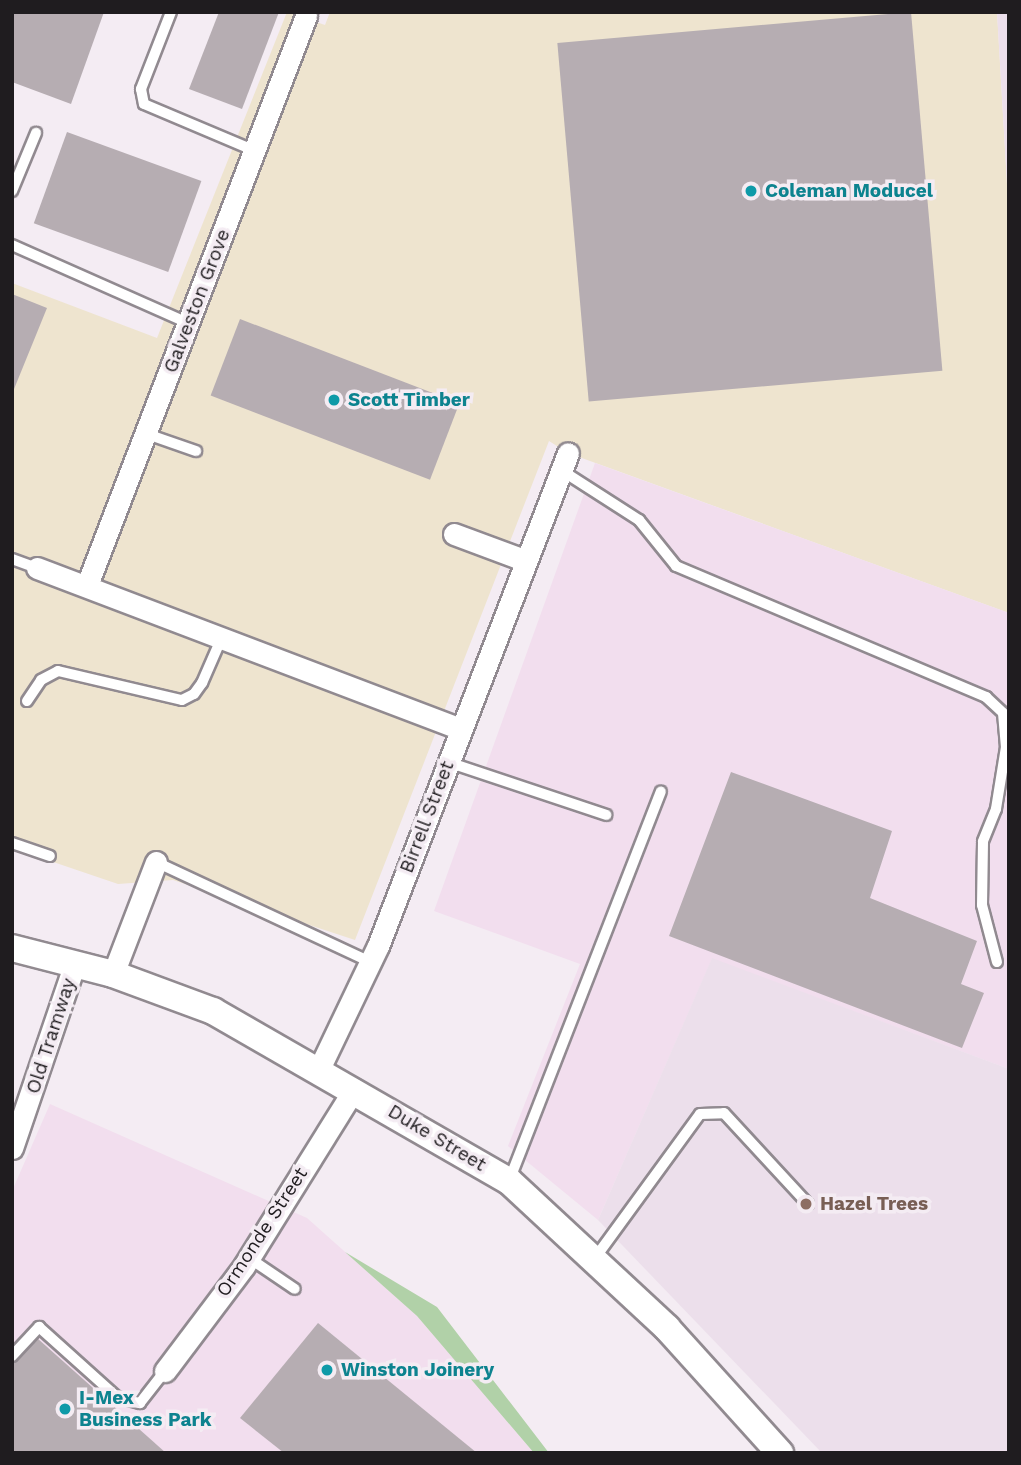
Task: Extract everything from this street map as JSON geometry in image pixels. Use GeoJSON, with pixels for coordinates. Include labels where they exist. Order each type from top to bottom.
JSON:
{"type":"FeatureCollection","features":[{"type":"Feature","properties":{"kind":"street","name":"Galveston Grove"},"geometry":{"type":"LineString","coordinates":[[88,585],[307,14]]}},
{"type":"Feature","properties":{"kind":"street","name":"Birrell Street"},"geometry":{"type":"LineString","coordinates":[[319,1069],[370,962],[564,462]]}},
{"type":"Feature","properties":{"kind":"street"},"geometry":{"type":"LineString","coordinates":[[454,534],[524,560]]}},
{"type":"Feature","properties":{"kind":"street"},"geometry":{"type":"LineString","coordinates":[[37,568],[88,585],[461,729]]}},
{"type":"Feature","properties":{"kind":"street"},"geometry":{"type":"LineString","coordinates":[[113,974],[156,862]]}},
{"type":"Feature","properties":{"kind":"street","name":"Duke Street"},"geometry":{"type":"LineString","coordinates":[[12,948],[113,974],[213,1011],[354,1089],[509,1181],[595,1258],[667,1328],[780,1453]]}},
{"type":"Feature","properties":{"kind":"street","name":"Old Tramway"},"geometry":{"type":"LineString","coordinates":[[12,1148],[75,963]]}},
{"type":"Feature","properties":{"kind":"street","name":"Ormonde Street"},"geometry":{"type":"LineString","coordinates":[[164,1371],[249,1258],[354,1089]]}},
{"type":"Feature","properties":{"kind":"lane"},"geometry":{"type":"LineString","coordinates":[[171,12],[141,89],[144,104],[253,150]]}},
{"type":"Feature","properties":{"kind":"lane"},"geometry":{"type":"LineString","coordinates":[[12,191],[36,133]]}},
{"type":"Feature","properties":{"kind":"lane"},"geometry":{"type":"LineString","coordinates":[[12,246],[188,323]]}},
{"type":"Feature","properties":{"kind":"lane"},"geometry":{"type":"LineString","coordinates":[[147,434],[196,451]]}},
{"type":"Feature","properties":{"kind":"lane"},"geometry":{"type":"LineString","coordinates":[[564,462],[639,520],[676,566],[986,696],[1003,713],[1006,747],[998,796],[983,842],[982,905],[996,962]]}},
{"type":"Feature","properties":{"kind":"lane"},"geometry":{"type":"LineString","coordinates":[[12,559],[37,568]]}},
{"type":"Feature","properties":{"kind":"lane"},"geometry":{"type":"LineString","coordinates":[[27,701],[41,680],[58,671],[182,700],[202,683],[222,637]]}},
{"type":"Feature","properties":{"kind":"lane"},"geometry":{"type":"LineString","coordinates":[[448,762],[606,814]]}},
{"type":"Feature","properties":{"kind":"lane"},"geometry":{"type":"LineString","coordinates":[[509,1181],[661,792]]}},
{"type":"Feature","properties":{"kind":"lane"},"geometry":{"type":"LineString","coordinates":[[12,843],[50,856]]}},
{"type":"Feature","properties":{"kind":"lane"},"geometry":{"type":"LineString","coordinates":[[156,862],[370,962]]}},
{"type":"Feature","properties":{"kind":"lane"},"geometry":{"type":"LineString","coordinates":[[595,1258],[700,1114],[724,1113],[808,1203]]}},
{"type":"Feature","properties":{"kind":"lane"},"geometry":{"type":"LineString","coordinates":[[249,1258],[295,1289]]}},
{"type":"Feature","properties":{"kind":"lane"},"geometry":{"type":"LineString","coordinates":[[12,1356],[39,1327],[117,1397],[140,1403],[164,1371]]}},
{"type":"Feature","properties":{"kind":"shaded area"},"geometry":{"type":"Polygon","coordinates":[[[287,12],[325,25],[330,12],[997,12],[1009,218],[1009,613],[568,453],[549,441],[355,940],[173,880],[118,884],[12,848],[12,283],[157,338],[287,12]]]}},
{"type":"Feature","properties":{"kind":"shaded area"},"geometry":{"type":"Polygon","coordinates":[[[997,12],[1009,12],[1009,218],[997,12]]]}},
{"type":"Feature","properties":{"kind":"shaded area"},"geometry":{"type":"Polygon","coordinates":[[[595,463],[1009,613],[1009,1069],[712,959],[598,1220],[508,1146],[580,964],[434,911],[595,463]]]}},
{"type":"Feature","properties":{"kind":"shaded area","name":"Hazel Trees"},"geometry":{"type":"Polygon","coordinates":[[[712,958],[1009,1069],[1009,1453],[822,1453],[598,1220],[712,958]]]}},
{"type":"Feature","properties":{"kind":"shaded area"},"geometry":{"type":"Polygon","coordinates":[[[50,1104],[307,1218],[417,1316],[534,1453],[12,1453],[12,1191],[50,1104]]]}},
{"type":"Feature","properties":{"kind":"green space"},"geometry":{"type":"Polygon","coordinates":[[[345,1252],[437,1307],[549,1453],[534,1453],[417,1316],[345,1252]]]}},
{"type":"Feature","properties":{"kind":"building"},"geometry":{"type":"Polygon","coordinates":[[[12,12],[104,12],[71,104],[12,82],[12,12]]]}},
{"type":"Feature","properties":{"kind":"building"},"geometry":{"type":"Polygon","coordinates":[[[219,12],[279,12],[242,109],[189,89],[219,12]]]}},
{"type":"Feature","properties":{"kind":"building","name":"Coleman Moducel"},"geometry":{"type":"Polygon","coordinates":[[[911,12],[942,371],[589,402],[557,43],[911,12]]]}},
{"type":"Feature","properties":{"kind":"building"},"geometry":{"type":"Polygon","coordinates":[[[67,132],[201,181],[168,272],[34,223],[67,132]]]}},
{"type":"Feature","properties":{"kind":"building"},"geometry":{"type":"Polygon","coordinates":[[[12,294],[47,308],[12,394],[12,294]]]}},
{"type":"Feature","properties":{"kind":"building","name":"Scott Timber"},"geometry":{"type":"Polygon","coordinates":[[[240,319],[459,403],[430,480],[211,396],[240,319]]]}},
{"type":"Feature","properties":{"kind":"building"},"geometry":{"type":"Polygon","coordinates":[[[731,772],[892,831],[870,898],[977,941],[961,984],[984,993],[962,1048],[669,936],[731,772]]]}},
{"type":"Feature","properties":{"kind":"building","name":"Winston Joinery"},"geometry":{"type":"Polygon","coordinates":[[[318,1323],[477,1453],[284,1453],[240,1418],[318,1323]]]}},
{"type":"Feature","properties":{"kind":"building","name":"I-Mex Business Park"},"geometry":{"type":"Polygon","coordinates":[[[37,1338],[166,1453],[12,1453],[12,1365],[37,1338]]]}},
{"type":"Feature","properties":{"kind":"place","name":"Coleman Moducel"},"geometry":{"type":"Point","coordinates":[751,191]}},
{"type":"Feature","properties":{"kind":"place","name":"Scott Timber"},"geometry":{"type":"Point","coordinates":[334,400]}},
{"type":"Feature","properties":{"kind":"place","name":"Hazel Trees"},"geometry":{"type":"Point","coordinates":[806,1204]}},
{"type":"Feature","properties":{"kind":"place","name":"Winston Joinery"},"geometry":{"type":"Point","coordinates":[327,1370]}},
{"type":"Feature","properties":{"kind":"place","name":"I-Mex Business Park"},"geometry":{"type":"Point","coordinates":[65,1409]}}]}
